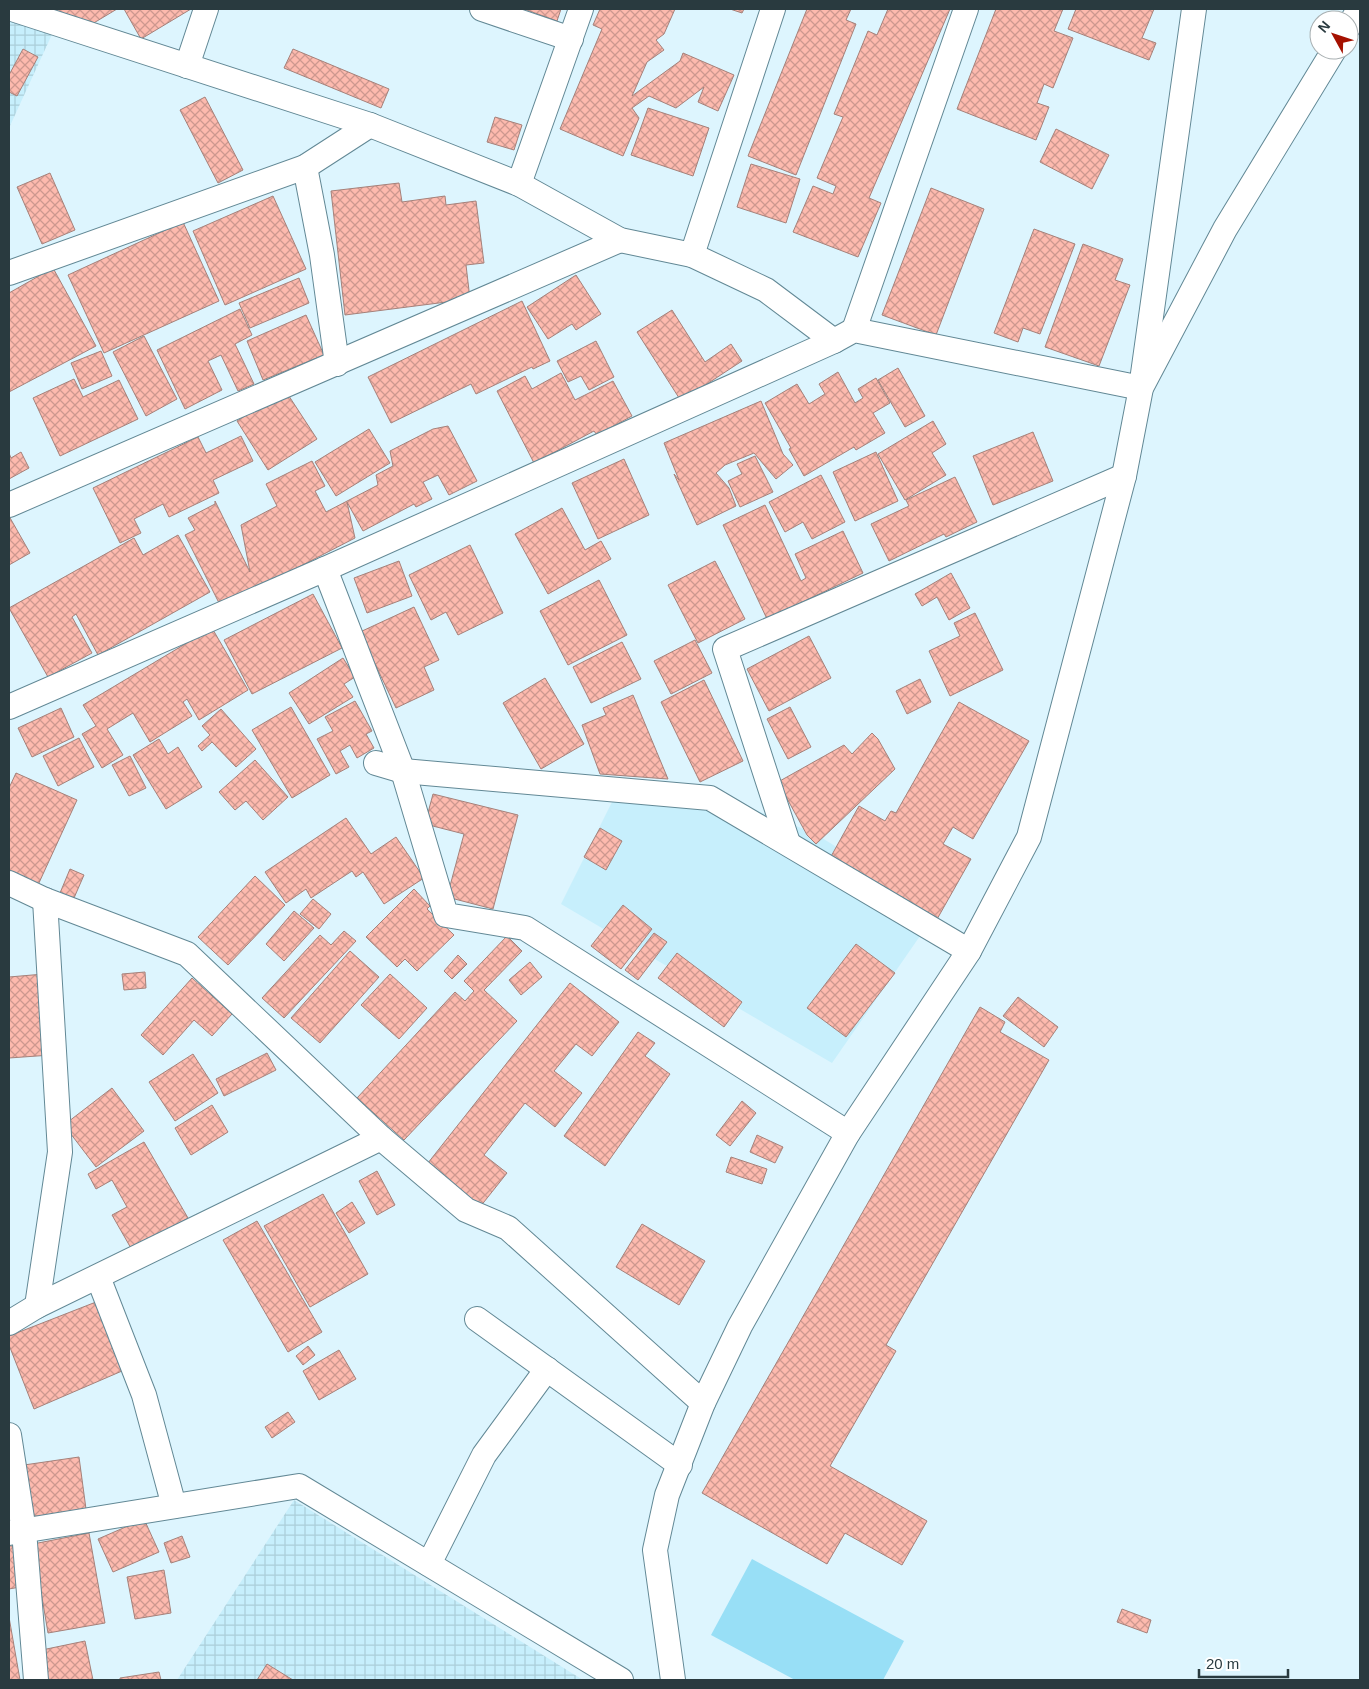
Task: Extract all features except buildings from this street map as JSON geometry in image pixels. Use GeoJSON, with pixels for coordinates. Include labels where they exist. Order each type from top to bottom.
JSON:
{"type":"FeatureCollection","features":[{"type":"Feature","properties":{"kind":"street"},"geometry":{"type":"LineString","coordinates":[[12,9],[370,125],[519,184],[620,240],[692,255],[766,290],[834,340]]}},
{"type":"Feature","properties":{"kind":"street"},"geometry":{"type":"LineString","coordinates":[[187,66],[206,9]]}},
{"type":"Feature","properties":{"kind":"street"},"geometry":{"type":"LineString","coordinates":[[482,9],[571,39]]}},
{"type":"Feature","properties":{"kind":"street"},"geometry":{"type":"LineString","coordinates":[[519,184],[581,9]]}},
{"type":"Feature","properties":{"kind":"street"},"geometry":{"type":"LineString","coordinates":[[692,255],[773,9]]}},
{"type":"Feature","properties":{"kind":"street"},"geometry":{"type":"LineString","coordinates":[[854,330],[966,9]]}},
{"type":"Feature","properties":{"kind":"street"},"geometry":{"type":"LineString","coordinates":[[673,1680],[655,1550],[667,1494],[680,1465],[702,1403],[740,1326],[848,1132],[969,951],[1029,837],[1124,476],[1141,388],[1194,9]]}},
{"type":"Feature","properties":{"kind":"street"},"geometry":{"type":"LineString","coordinates":[[1141,388],[1225,229],[1328,60]]}},
{"type":"Feature","properties":{"kind":"street"},"geometry":{"type":"LineString","coordinates":[[9,272],[305,167],[370,125]]}},
{"type":"Feature","properties":{"kind":"street"},"geometry":{"type":"LineString","coordinates":[[305,167],[322,255],[337,364]]}},
{"type":"Feature","properties":{"kind":"street"},"geometry":{"type":"LineString","coordinates":[[9,505],[620,240]]}},
{"type":"Feature","properties":{"kind":"street"},"geometry":{"type":"LineString","coordinates":[[9,707],[325,569],[854,330],[1141,388]]}},
{"type":"Feature","properties":{"kind":"street"},"geometry":{"type":"LineString","coordinates":[[788,843],[725,649],[1124,476]]}},
{"type":"Feature","properties":{"kind":"street"},"geometry":{"type":"LineString","coordinates":[[325,569],[403,772],[446,915],[525,928],[848,1132]]}},
{"type":"Feature","properties":{"kind":"street"},"geometry":{"type":"LineString","coordinates":[[376,763],[403,772],[710,798],[969,951]]}},
{"type":"Feature","properties":{"kind":"street"},"geometry":{"type":"LineString","coordinates":[[9,883],[45,900],[187,954],[381,1138],[466,1210],[508,1228],[702,1403]]}},
{"type":"Feature","properties":{"kind":"street"},"geometry":{"type":"LineString","coordinates":[[37,1306],[60,1152],[45,900]]}},
{"type":"Feature","properties":{"kind":"street"},"geometry":{"type":"LineString","coordinates":[[9,1323],[37,1306],[381,1138]]}},
{"type":"Feature","properties":{"kind":"street"},"geometry":{"type":"LineString","coordinates":[[98,1277],[144,1395],[174,1506]]}},
{"type":"Feature","properties":{"kind":"street"},"geometry":{"type":"LineString","coordinates":[[478,1319],[680,1465]]}},
{"type":"Feature","properties":{"kind":"street"},"geometry":{"type":"LineString","coordinates":[[429,1564],[484,1454],[548,1368]]}},
{"type":"Feature","properties":{"kind":"street"},"geometry":{"type":"LineString","coordinates":[[9,1434],[16,1532],[36,1680]]}},
{"type":"Feature","properties":{"kind":"street"},"geometry":{"type":"LineString","coordinates":[[16,1532],[299,1486],[621,1680]]}},
{"type":"Feature","properties":{"kind":"shaded area"},"geometry":{"type":"Polygon","coordinates":[[[9,19],[54,30],[9,128],[9,19]]]}},
{"type":"Feature","properties":{"kind":"shaded area"},"geometry":{"type":"Polygon","coordinates":[[[622,782],[709,792],[814,833],[938,910],[832,1063],[561,904],[622,782]]]}},
{"type":"Feature","properties":{"kind":"shaded area"},"geometry":{"type":"Polygon","coordinates":[[[294,1500],[583,1680],[177,1680],[294,1500]]]}},
{"type":"Feature","properties":{"kind":"shaded area"},"geometry":{"type":"Polygon","coordinates":[[[752,1559],[904,1641],[883,1680],[795,1680],[711,1635],[752,1559]]]}}]}
